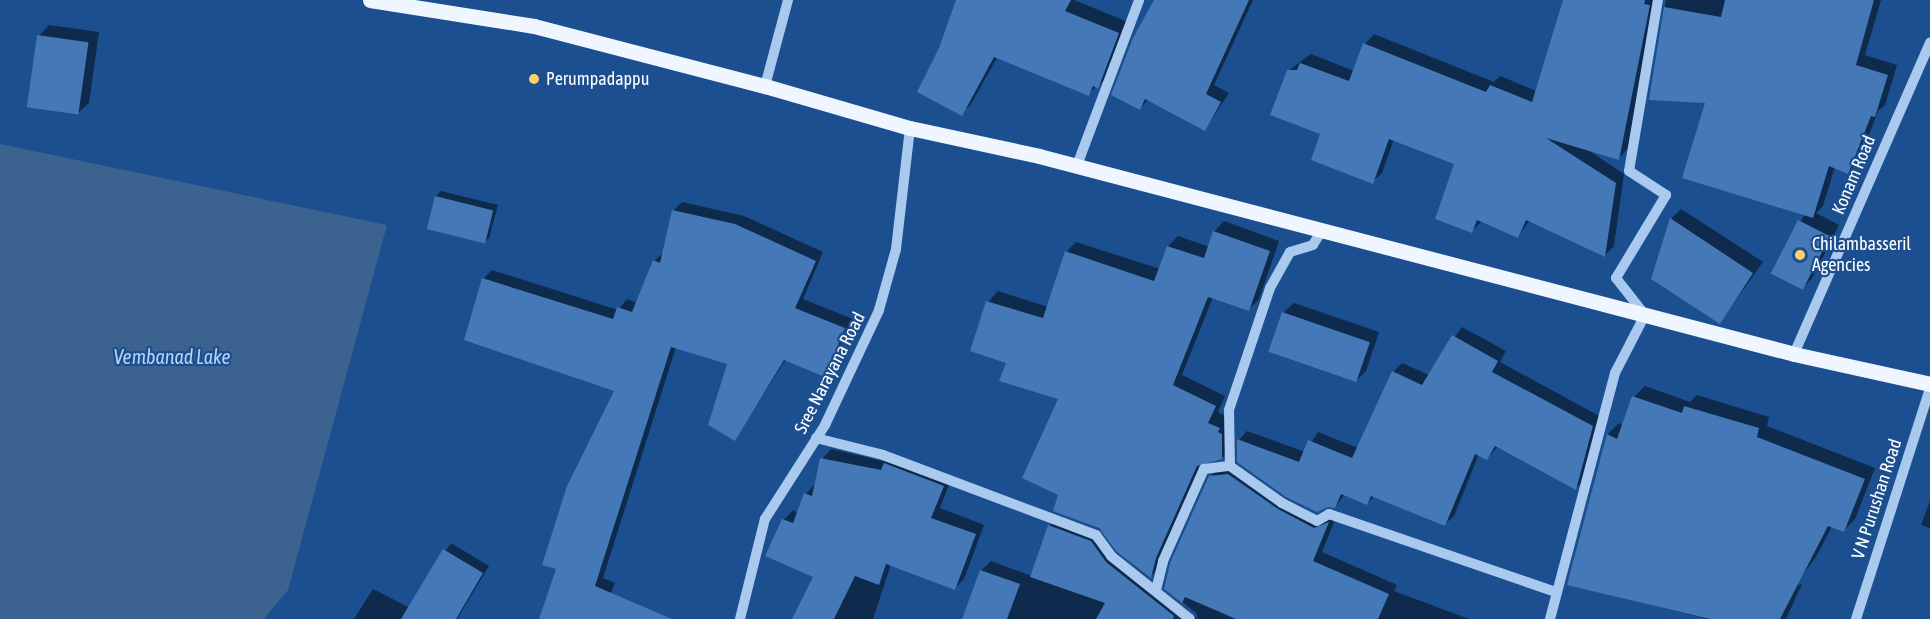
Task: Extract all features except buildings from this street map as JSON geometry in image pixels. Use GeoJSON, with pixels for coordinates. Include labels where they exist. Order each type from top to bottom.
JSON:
{"type":"FeatureCollection","features":[{"type":"Feature","properties":{"kind":"main road"},"geometry":{"type":"LineString","coordinates":[[370,0],[534,26],[765,86],[910,128],[1040,156],[1076,168],[1321,232],[1794,354],[1930,386]]}},
{"type":"Feature","properties":{"kind":"street"},"geometry":{"type":"LineString","coordinates":[[765,86],[788,0]]}},
{"type":"Feature","properties":{"kind":"street"},"geometry":{"type":"LineString","coordinates":[[1076,168],[1139,0]]}},
{"type":"Feature","properties":{"kind":"street"},"geometry":{"type":"LineString","coordinates":[[1550,619],[1555,592],[1616,373],[1645,315],[1616,278],[1666,195],[1629,171],[1658,0]]}},
{"type":"Feature","properties":{"kind":"street","name":"Konam Road"},"geometry":{"type":"LineString","coordinates":[[1794,354],[1930,42]]}},
{"type":"Feature","properties":{"kind":"street","name":"Sree Narayana Road"},"geometry":{"type":"LineString","coordinates":[[740,619],[765,519],[816,438],[879,310],[896,249],[910,128]]}},
{"type":"Feature","properties":{"kind":"street"},"geometry":{"type":"LineString","coordinates":[[1230,466],[1229,410],[1270,288],[1290,252],[1313,245],[1321,232]]}},
{"type":"Feature","properties":{"kind":"street","name":"V N Purushan Road"},"geometry":{"type":"LineString","coordinates":[[1856,619],[1930,386]]}},
{"type":"Feature","properties":{"kind":"street"},"geometry":{"type":"LineString","coordinates":[[816,438],[883,455],[1096,535],[1111,556],[1190,619]]}},
{"type":"Feature","properties":{"kind":"street"},"geometry":{"type":"LineString","coordinates":[[1156,590],[1163,561],[1204,469],[1230,466],[1282,503],[1317,521],[1329,514],[1555,592]]}},
{"type":"Feature","properties":{"kind":"water","name":"Vembanad Lake"},"geometry":{"type":"Polygon","coordinates":[[[0,144],[387,225],[288,590],[264,619],[0,619],[0,144]]]}},
{"type":"Feature","properties":{"kind":"place","name":"Perumpadappu"},"geometry":{"type":"Point","coordinates":[534,79]}},
{"type":"Feature","properties":{"kind":"place","name":"Chilambasseril Agencies"},"geometry":{"type":"Point","coordinates":[1800,255]}}]}
